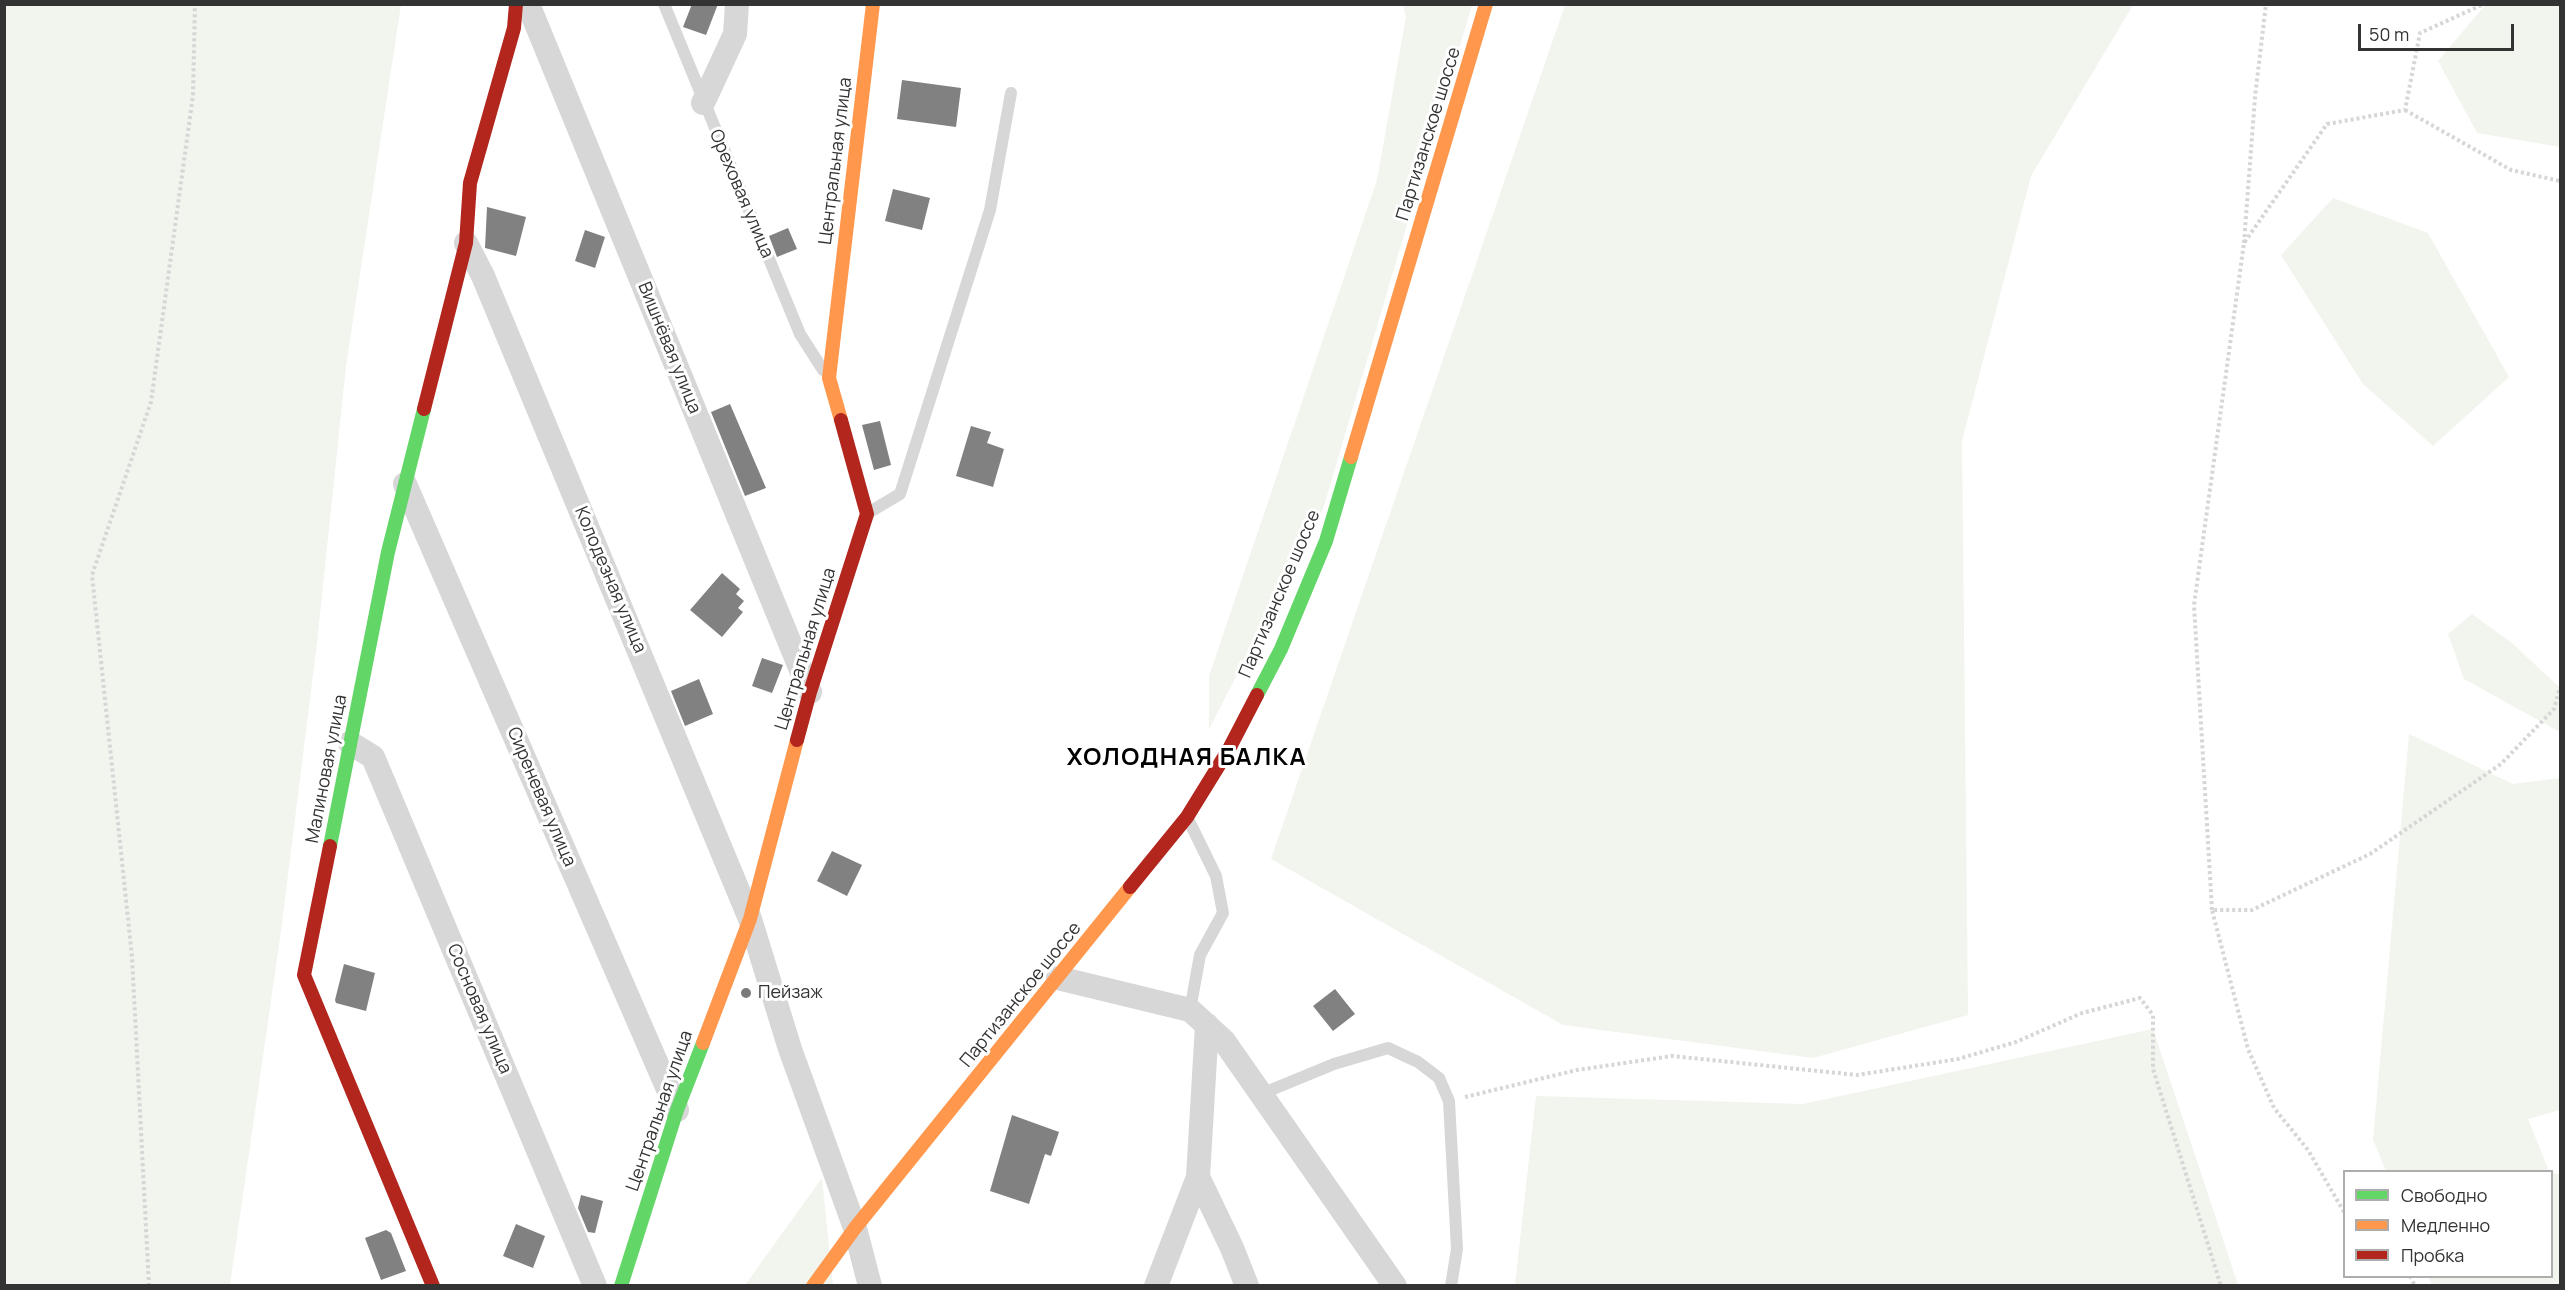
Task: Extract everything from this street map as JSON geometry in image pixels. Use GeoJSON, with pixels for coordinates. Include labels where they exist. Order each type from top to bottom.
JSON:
{"type":"FeatureCollection","features":[{"type":"Feature","properties":{"kind":"street","name":"Малиновая улица"},"geometry":{"type":"LineString","coordinates":[[433,1286],[304,975],[388,552],[466,243],[470,183],[514,28],[516,4]]}},
{"type":"Feature","properties":{"kind":"street","name":"Вишнёвая улица"},"geometry":{"type":"LineString","coordinates":[[528,4],[810,692]]}},
{"type":"Feature","properties":{"kind":"street"},"geometry":{"type":"LineString","coordinates":[[703,103],[735,34],[737,4]]}},
{"type":"Feature","properties":{"kind":"street","name":"Центральная улица"},"geometry":{"type":"LineString","coordinates":[[621,1286],[677,1110],[750,919],[810,692],[867,514],[828,378],[873,4]]}},
{"type":"Feature","properties":{"kind":"street","name":"Партизанское шоссе"},"geometry":{"type":"LineString","coordinates":[[813,1286],[855,1228],[1187,817],[1229,749],[1281,649],[1326,541],[1486,4]]}},
{"type":"Feature","properties":{"kind":"street","name":"Колодезная улица"},"geometry":{"type":"LineString","coordinates":[[466,243],[483,276],[750,919],[789,1049],[855,1228],[870,1286]]}},
{"type":"Feature","properties":{"kind":"street","name":"Сиреневая улица"},"geometry":{"type":"LineString","coordinates":[[405,484],[677,1110]]}},
{"type":"Feature","properties":{"kind":"street","name":"Сосновая улица"},"geometry":{"type":"LineString","coordinates":[[350,743],[373,757],[595,1286]]}},
{"type":"Feature","properties":{"kind":"street"},"geometry":{"type":"LineString","coordinates":[[1058,978],[1198,1017],[1224,1041],[1395,1286]]}},
{"type":"Feature","properties":{"kind":"street"},"geometry":{"type":"LineString","coordinates":[[1156,1286],[1198,1177],[1198,1017]]}},
{"type":"Feature","properties":{"kind":"street"},"geometry":{"type":"LineString","coordinates":[[1198,1177],[1232,1248],[1247,1286]]}},
{"type":"Feature","properties":{"kind":"lane","name":"Ореховая улица"},"geometry":{"type":"LineString","coordinates":[[664,4],[800,334],[828,378]]}},
{"type":"Feature","properties":{"kind":"lane"},"geometry":{"type":"LineString","coordinates":[[867,514],[900,494],[990,210],[1011,93]]}},
{"type":"Feature","properties":{"kind":"lane"},"geometry":{"type":"LineString","coordinates":[[1187,817],[1216,876],[1223,913],[1200,955],[1198,1017]]}},
{"type":"Feature","properties":{"kind":"lane"},"geometry":{"type":"LineString","coordinates":[[1261,1094],[1334,1064],[1388,1048],[1418,1062],[1439,1078],[1449,1101],[1457,1249],[1450,1286]]}},
{"type":"Feature","properties":{"kind":"path"},"geometry":{"type":"LineString","coordinates":[[149,1286],[132,957],[92,575],[151,402],[193,95],[195,4]]}},
{"type":"Feature","properties":{"kind":"path"},"geometry":{"type":"LineString","coordinates":[[2266,4],[2255,97],[2244,243],[2194,605],[2212,910],[2248,1049],[2274,1108],[2308,1150],[2343,1210]]}},
{"type":"Feature","properties":{"kind":"path"},"geometry":{"type":"LineString","coordinates":[[2405,110],[2420,33],[2484,4]]}},
{"type":"Feature","properties":{"kind":"path"},"geometry":{"type":"LineString","coordinates":[[2244,243],[2327,124],[2405,110],[2511,170],[2560,181]]}},
{"type":"Feature","properties":{"kind":"path"},"geometry":{"type":"LineString","coordinates":[[2212,910],[2252,910],[2370,854],[2501,765],[2554,709],[2560,687]]}},
{"type":"Feature","properties":{"kind":"path"},"geometry":{"type":"LineString","coordinates":[[1449,1101],[1577,1070],[1672,1056],[1857,1075],[1958,1059],[2016,1042],[2082,1013],[2140,998],[2153,1015],[2153,1069],[2221,1286]]}},
{"type":"Feature","properties":{"kind":"shaded area"},"geometry":{"type":"Polygon","coordinates":[[[5,4],[401,5],[346,366],[317,643],[281,931],[230,1285],[5,1285],[5,4]]]}},
{"type":"Feature","properties":{"kind":"shaded area"},"geometry":{"type":"Polygon","coordinates":[[[2486,4],[2560,5],[2560,147],[2477,133],[2438,61],[2486,4]]]}},
{"type":"Feature","properties":{"kind":"shaded area"},"geometry":{"type":"Polygon","coordinates":[[[1403,5],[1472,5],[1323,509],[1209,729],[1209,676],[1377,180],[1406,17],[1403,5]]]}},
{"type":"Feature","properties":{"kind":"shaded area"},"geometry":{"type":"Polygon","coordinates":[[[1565,5],[2133,5],[2031,176],[1962,441],[1968,1015],[1813,1058],[1563,1025],[1271,859],[1565,5]]]}},
{"type":"Feature","properties":{"kind":"shaded area"},"geometry":{"type":"Polygon","coordinates":[[[2333,198],[2428,233],[2509,377],[2433,446],[2363,384],[2281,255],[2333,198]]]}},
{"type":"Feature","properties":{"kind":"shaded area"},"geometry":{"type":"Polygon","coordinates":[[[2472,614],[2512,643],[2560,688],[2560,732],[2464,679],[2448,634],[2472,614]]]}},
{"type":"Feature","properties":{"kind":"shaded area"},"geometry":{"type":"Polygon","coordinates":[[[2409,734],[2513,784],[2560,778],[2560,1110],[2528,1119],[2549,1170],[2386,1170],[2373,1140],[2409,734]]]}},
{"type":"Feature","properties":{"kind":"shaded area"},"geometry":{"type":"Polygon","coordinates":[[[2153,1029],[2238,1285],[1515,1285],[1536,1096],[1803,1104],[2153,1029]]]}},
{"type":"Feature","properties":{"kind":"shaded area"},"geometry":{"type":"Polygon","coordinates":[[[2553,1172],[2560,1175],[2560,1285],[2432,1285],[2428,1278],[2553,1278],[2553,1172]]]}},
{"type":"Feature","properties":{"kind":"shaded area"},"geometry":{"type":"Polygon","coordinates":[[[822,1178],[833,1285],[745,1285],[822,1178]]]}},
{"type":"Feature","properties":{"kind":"building"},"geometry":{"type":"Polygon","coordinates":[[[692,4],[718,4],[706,35],[683,27],[692,4]]]}},
{"type":"Feature","properties":{"kind":"building"},"geometry":{"type":"Polygon","coordinates":[[[902,80],[961,88],[956,127],[897,119],[902,80]]]}},
{"type":"Feature","properties":{"kind":"building"},"geometry":{"type":"Polygon","coordinates":[[[893,189],[930,198],[922,230],[885,221],[893,189]]]}},
{"type":"Feature","properties":{"kind":"building"},"geometry":{"type":"Polygon","coordinates":[[[487,207],[526,217],[516,256],[485,248],[487,207]]]}},
{"type":"Feature","properties":{"kind":"building"},"geometry":{"type":"Polygon","coordinates":[[[788,228],[797,249],[777,257],[769,236],[788,228]]]}},
{"type":"Feature","properties":{"kind":"building"},"geometry":{"type":"Polygon","coordinates":[[[585,230],[605,237],[595,268],[575,261],[585,230]]]}},
{"type":"Feature","properties":{"kind":"building"},"geometry":{"type":"Polygon","coordinates":[[[730,404],[766,488],[745,496],[711,412],[730,404]]]}},
{"type":"Feature","properties":{"kind":"building"},"geometry":{"type":"Polygon","coordinates":[[[880,421],[891,465],[874,470],[862,425],[880,421]]]}},
{"type":"Feature","properties":{"kind":"building"},"geometry":{"type":"Polygon","coordinates":[[[971,426],[991,432],[987,443],[1004,449],[993,487],[956,476],[971,426]]]}},
{"type":"Feature","properties":{"kind":"building"},"geometry":{"type":"Polygon","coordinates":[[[722,573],[740,589],[736,594],[744,601],[738,608],[743,612],[722,637],[690,610],[722,573]]]}},
{"type":"Feature","properties":{"kind":"building"},"geometry":{"type":"Polygon","coordinates":[[[762,658],[783,665],[772,693],[752,686],[762,658]]]}},
{"type":"Feature","properties":{"kind":"building"},"geometry":{"type":"Polygon","coordinates":[[[699,679],[713,714],[685,726],[671,691],[699,679]]]}},
{"type":"Feature","properties":{"kind":"building"},"geometry":{"type":"Polygon","coordinates":[[[832,851],[862,865],[847,896],[817,881],[832,851]]]}},
{"type":"Feature","properties":{"kind":"building"},"geometry":{"type":"Polygon","coordinates":[[[344,964],[375,973],[366,1011],[336,1003],[344,964]]]}},
{"type":"Feature","properties":{"kind":"building"},"geometry":{"type":"Polygon","coordinates":[[[1335,989],[1355,1014],[1333,1031],[1313,1006],[1335,989]]]}},
{"type":"Feature","properties":{"kind":"building"},"geometry":{"type":"Polygon","coordinates":[[[1012,1115],[1059,1132],[1051,1156],[1045,1154],[1029,1204],[990,1191],[1012,1115]]]}},
{"type":"Feature","properties":{"kind":"building"},"geometry":{"type":"Polygon","coordinates":[[[581,1195],[603,1201],[595,1233],[588,1232],[578,1208],[581,1195]]]}},
{"type":"Feature","properties":{"kind":"building"},"geometry":{"type":"Polygon","coordinates":[[[516,1224],[545,1236],[533,1268],[503,1256],[516,1224]]]}},
{"type":"Feature","properties":{"kind":"building"},"geometry":{"type":"Polygon","coordinates":[[[386,1230],[391,1233],[406,1271],[381,1280],[365,1238],[386,1230]]]}},
{"type":"Feature","properties":{"kind":"traffic: fast"},"geometry":{"type":"LineString","coordinates":[[330,846],[388,552],[424,409]]}},
{"type":"Feature","properties":{"kind":"traffic: fast"},"geometry":{"type":"LineString","coordinates":[[1257,695],[1281,649],[1326,541],[1351,457]]}},
{"type":"Feature","properties":{"kind":"traffic: fast"},"geometry":{"type":"LineString","coordinates":[[621,1286],[677,1110],[703,1043]]}},
{"type":"Feature","properties":{"kind":"traffic: slow"},"geometry":{"type":"LineString","coordinates":[[841,420],[829,378],[873,4]]}},
{"type":"Feature","properties":{"kind":"traffic: slow"},"geometry":{"type":"LineString","coordinates":[[1351,457],[1486,4]]}},
{"type":"Feature","properties":{"kind":"traffic: slow"},"geometry":{"type":"LineString","coordinates":[[703,1043],[750,919],[797,740]]}},
{"type":"Feature","properties":{"kind":"traffic: slow"},"geometry":{"type":"LineString","coordinates":[[813,1286],[855,1228],[1130,887]]}},
{"type":"Feature","properties":{"kind":"traffic: jam"},"geometry":{"type":"LineString","coordinates":[[424,409],[466,243],[470,183],[514,28],[516,4]]}},
{"type":"Feature","properties":{"kind":"traffic: jam"},"geometry":{"type":"LineString","coordinates":[[797,740],[867,514],[841,420]]}},
{"type":"Feature","properties":{"kind":"traffic: jam"},"geometry":{"type":"LineString","coordinates":[[1130,887],[1187,817],[1229,749],[1257,695]]}},
{"type":"Feature","properties":{"kind":"traffic: jam"},"geometry":{"type":"LineString","coordinates":[[330,846],[304,975],[433,1286]]}},
{"type":"Feature","properties":{"kind":"place","name":"Пейзаж"},"geometry":{"type":"Point","coordinates":[746,993]}},
{"type":"Feature","properties":{"kind":"district","name":"ХОЛОДНАЯ БАЛКА"},"geometry":{"type":"Point","coordinates":[1187,758]}}]}
